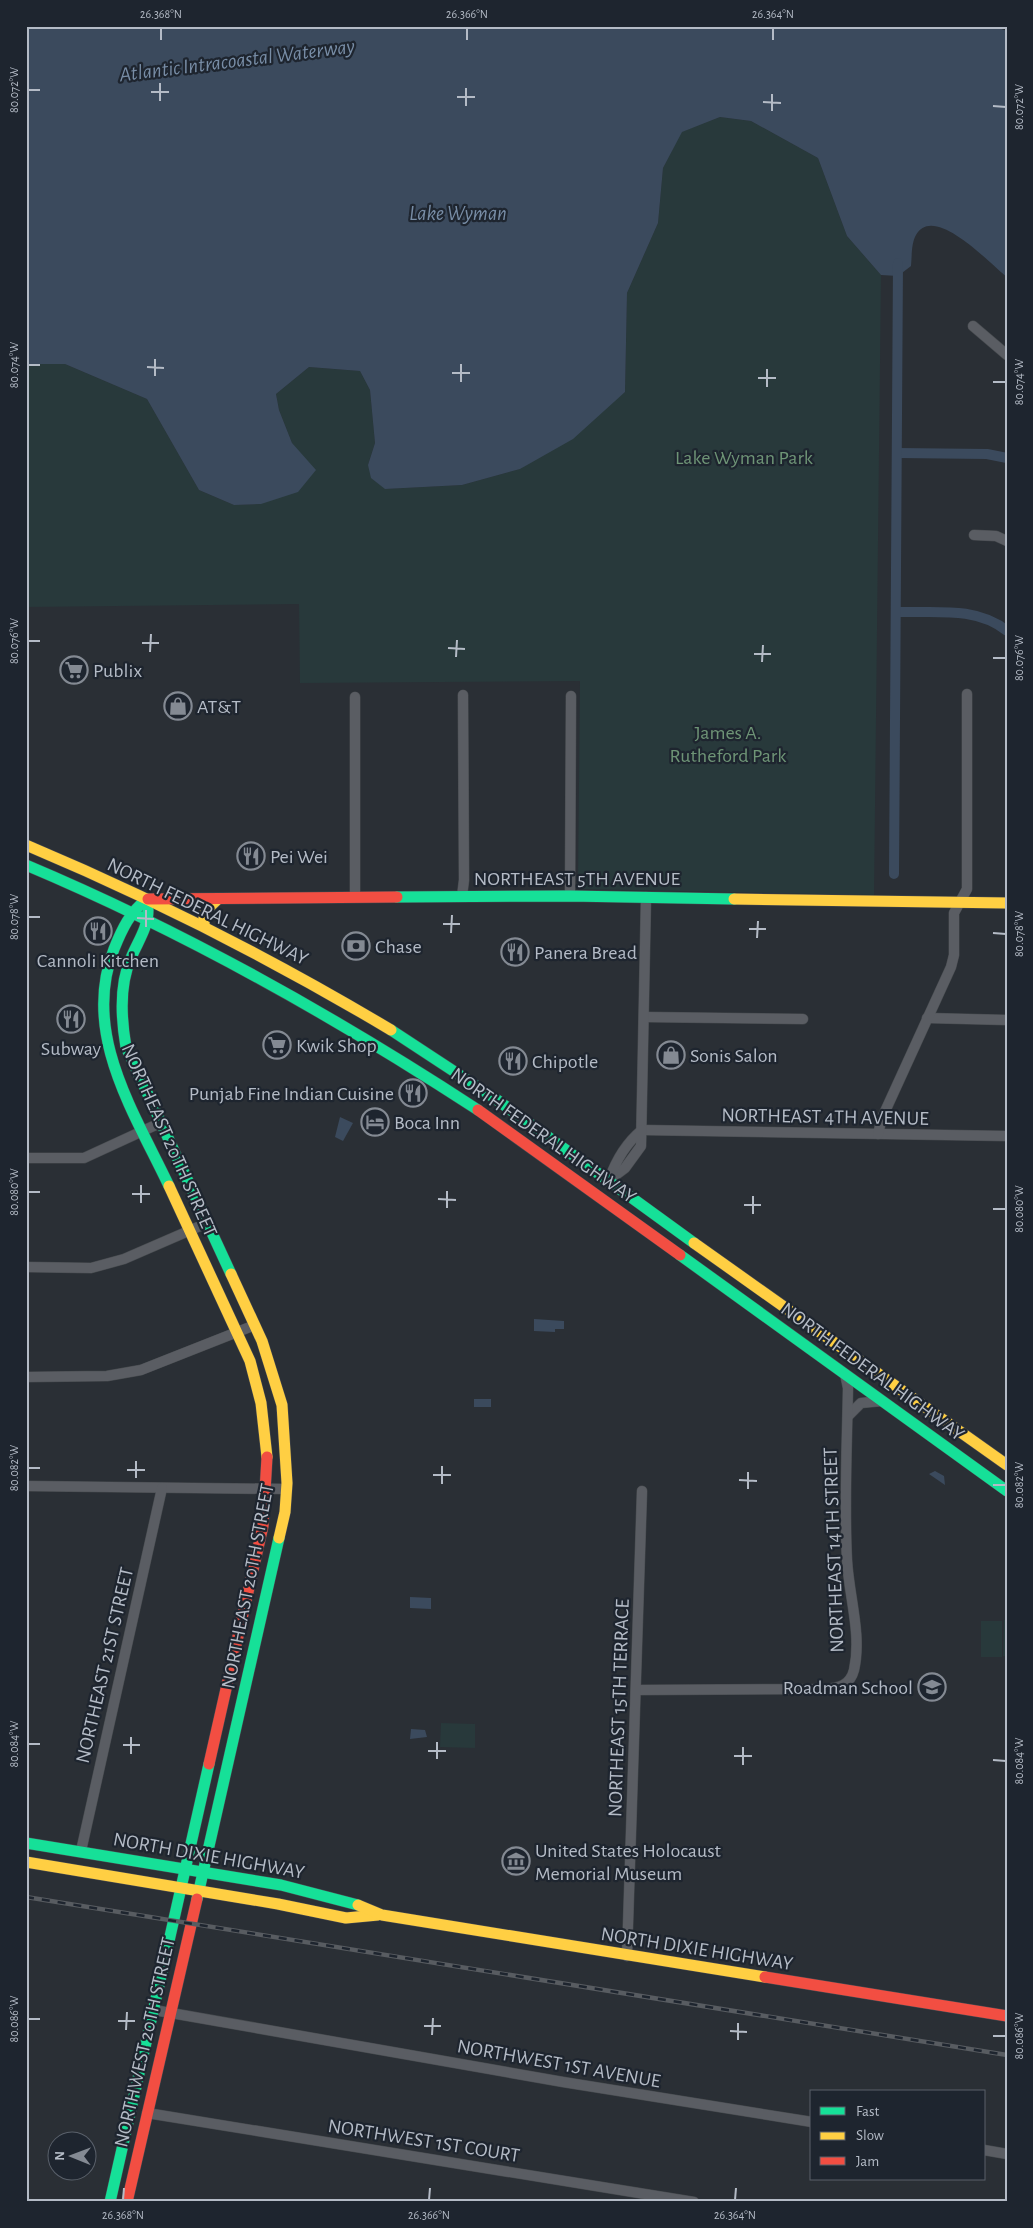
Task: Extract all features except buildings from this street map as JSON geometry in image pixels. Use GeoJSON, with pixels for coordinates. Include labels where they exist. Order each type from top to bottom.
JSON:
{"type":"FeatureCollection","features":[{"type":"Feature","properties":{"kind":"main road","name":"NORTH FEDERAL HIGHWAY"},"geometry":{"type":"LineString","coordinates":[[26,845],[204,926],[317,987],[408,1040],[491,1096],[892,1386],[1007,1465]]}},
{"type":"Feature","properties":{"kind":"main road","name":"NORTH FEDERAL HIGHWAY"},"geometry":{"type":"LineString","coordinates":[[26,864],[131,910],[307,1002],[375,1042],[480,1111],[1007,1491]]}},
{"type":"Feature","properties":{"kind":"main road","name":"NORTHEAST 5TH AVENUE"},"geometry":{"type":"LineString","coordinates":[[147,899],[570,896],[1007,902]]}},
{"type":"Feature","properties":{"kind":"main road"},"geometry":{"type":"LineString","coordinates":[[131,910],[147,899],[150,920]]}},
{"type":"Feature","properties":{"kind":"main road"},"geometry":{"type":"LineString","coordinates":[[204,926],[204,912],[218,899]]}},
{"type":"Feature","properties":{"kind":"main road","name":"NORTHEAST 20TH STREET"},"geometry":{"type":"LineString","coordinates":[[131,910],[108,964],[102,1008],[103,1032],[111,1063],[250,1361],[264,1409],[269,1455],[268,1489],[263,1526],[181,1887]]}},
{"type":"Feature","properties":{"kind":"main road","name":"NORTHEAST 20TH STREET"},"geometry":{"type":"LineString","coordinates":[[150,920],[126,972],[122,1008],[123,1033],[130,1058],[255,1325],[274,1375],[282,1405],[287,1459],[287,1490],[283,1520],[238,1725],[198,1890]]}},
{"type":"Feature","properties":{"kind":"main road"},"geometry":{"type":"LineString","coordinates":[[307,1002],[317,987]]}},
{"type":"Feature","properties":{"kind":"main road"},"geometry":{"type":"LineString","coordinates":[[102,1008],[122,1008]]}},
{"type":"Feature","properties":{"kind":"main road"},"geometry":{"type":"LineString","coordinates":[[375,1042],[398,1044],[408,1040]]}},
{"type":"Feature","properties":{"kind":"main road"},"geometry":{"type":"LineString","coordinates":[[574,1178],[592,1182],[609,1180]]}},
{"type":"Feature","properties":{"kind":"main road"},"geometry":{"type":"LineString","coordinates":[[600,1197],[606,1194],[615,1194],[634,1199]]}},
{"type":"Feature","properties":{"kind":"main road"},"geometry":{"type":"LineString","coordinates":[[867,1390],[879,1390],[892,1386]]}},
{"type":"Feature","properties":{"kind":"main road"},"geometry":{"type":"LineString","coordinates":[[218,1722],[238,1725]]}},
{"type":"Feature","properties":{"kind":"main road","name":"NORTH DIXIE HIGHWAY"},"geometry":{"type":"LineString","coordinates":[[26,1843],[185,1868],[304,1890],[348,1901],[382,1915],[1007,2016]]}},
{"type":"Feature","properties":{"kind":"main road","name":"NORTH DIXIE HIGHWAY"},"geometry":{"type":"LineString","coordinates":[[26,1862],[181,1887],[346,1918],[382,1915]]}},
{"type":"Feature","properties":{"kind":"main road","name":"NORTHWEST 20TH STREET"},"geometry":{"type":"LineString","coordinates":[[110,2202],[181,1887]]}},
{"type":"Feature","properties":{"kind":"main road","name":"NORTHWEST 20TH STREET"},"geometry":{"type":"LineString","coordinates":[[127,2202],[198,1890]]}},
{"type":"Feature","properties":{"kind":"main road"},"geometry":{"type":"LineString","coordinates":[[141,2067],[145,2073],[152,2095]]}},
{"type":"Feature","properties":{"kind":"street"},"geometry":{"type":"LineString","coordinates":[[973,326],[1007,355]]}},
{"type":"Feature","properties":{"kind":"street"},"geometry":{"type":"LineString","coordinates":[[974,535],[996,536],[1007,541]]}},
{"type":"Feature","properties":{"kind":"street"},"geometry":{"type":"LineString","coordinates":[[878,1134],[882,1118],[951,966],[954,955],[954,913],[967,889],[968,694]]}},
{"type":"Feature","properties":{"kind":"street"},"geometry":{"type":"LineString","coordinates":[[462,896],[463,695]]}},
{"type":"Feature","properties":{"kind":"street"},"geometry":{"type":"LineString","coordinates":[[570,696],[570,896]]}},
{"type":"Feature","properties":{"kind":"street"},"geometry":{"type":"LineString","coordinates":[[355,697],[355,897]]}},
{"type":"Feature","properties":{"kind":"street"},"geometry":{"type":"LineString","coordinates":[[609,1180],[625,1168],[641,1146],[646,897]]}},
{"type":"Feature","properties":{"kind":"street"},"geometry":{"type":"LineString","coordinates":[[644,1017],[803,1019]]}},
{"type":"Feature","properties":{"kind":"street"},"geometry":{"type":"LineString","coordinates":[[927,1018],[1007,1020]]}},
{"type":"Feature","properties":{"kind":"street"},"geometry":{"type":"LineString","coordinates":[[480,1111],[491,1096]]}},
{"type":"Feature","properties":{"kind":"street"},"geometry":{"type":"LineString","coordinates":[[26,1158],[84,1158],[160,1123]]}},
{"type":"Feature","properties":{"kind":"street","name":"NORTHEAST 4TH AVENUE"},"geometry":{"type":"LineString","coordinates":[[642,1130],[1007,1136]]}},
{"type":"Feature","properties":{"kind":"street"},"geometry":{"type":"LineString","coordinates":[[26,1268],[91,1268],[124,1259],[207,1223]]}},
{"type":"Feature","properties":{"kind":"street"},"geometry":{"type":"LineString","coordinates":[[26,1377],[107,1376],[141,1370],[255,1325]]}},
{"type":"Feature","properties":{"kind":"street","name":"NORTHEAST 14TH STREET"},"geometry":{"type":"LineString","coordinates":[[636,1690],[825,1689],[840,1688],[849,1681],[854,1671],[856,1638],[846,1539],[848,1388],[845,1374]]}},
{"type":"Feature","properties":{"kind":"street"},"geometry":{"type":"LineString","coordinates":[[848,1416],[861,1403],[882,1401]]}},
{"type":"Feature","properties":{"kind":"street"},"geometry":{"type":"LineString","coordinates":[[26,1486],[287,1490]]}},
{"type":"Feature","properties":{"kind":"street","name":"NORTHEAST 21ST STREET"},"geometry":{"type":"LineString","coordinates":[[81,1851],[162,1488]]}},
{"type":"Feature","properties":{"kind":"street","name":"NORTHEAST 15TH TERRACE"},"geometry":{"type":"LineString","coordinates":[[628,1956],[642,1491]]}},
{"type":"Feature","properties":{"kind":"street","name":"NORTHWEST 1ST AVENUE"},"geometry":{"type":"LineString","coordinates":[[154,2010],[563,2082],[810,2122]]}},
{"type":"Feature","properties":{"kind":"street","name":"NORTHWEST 1ST COURT"},"geometry":{"type":"LineString","coordinates":[[147,2113],[640,2198],[694,2202]]}},
{"type":"Feature","properties":{"kind":"street"},"geometry":{"type":"LineString","coordinates":[[986,2150],[1007,2154]]}},
{"type":"Feature","properties":{"kind":"green space","name":"Lake Wyman Park"},"geometry":{"type":"Polygon","coordinates":[[[720,117],[751,121],[818,158],[847,236],[881,275],[874,895],[580,889],[578,884],[580,681],[300,683],[299,604],[26,607],[26,364],[65,364],[147,399],[199,490],[234,505],[261,504],[292,443],[279,410],[276,394],[309,367],[360,371],[370,390],[375,443],[368,465],[385,489],[462,485],[520,469],[625,392],[627,293],[658,223],[663,168],[681,132],[720,117]]]}},
{"type":"Feature","properties":{"kind":"green space"},"geometry":{"type":"Polygon","coordinates":[[[1004,1620],[1007,1620],[1007,1656],[1003,1656],[1004,1620]]]}},
{"type":"Feature","properties":{"kind":"green space"},"geometry":{"type":"Polygon","coordinates":[[[981,1621],[1002,1621],[1002,1657],[981,1657],[981,1621]]]}},
{"type":"Feature","properties":{"kind":"green space"},"geometry":{"type":"Polygon","coordinates":[[[441,1723],[475,1724],[475,1748],[440,1747],[441,1723]]]}},
{"type":"Feature","properties":{"kind":"water","name":"Lake Wyman"},"geometry":{"type":"Polygon","coordinates":[[[26,26],[993,26],[1007,31],[1007,277],[962,239],[935,226],[924,227],[916,235],[912,246],[911,266],[898,276],[881,275],[847,236],[818,158],[751,121],[720,117],[682,132],[663,168],[658,223],[627,293],[625,392],[573,439],[520,469],[462,485],[385,489],[371,478],[368,465],[375,443],[370,390],[360,371],[309,367],[276,394],[279,410],[292,443],[316,470],[298,492],[261,504],[234,505],[199,490],[147,399],[65,364],[26,364],[26,26]]]}},
{"type":"Feature","properties":{"kind":"water"},"geometry":{"type":"Polygon","coordinates":[[[340,1117],[353,1123],[343,1141],[335,1137],[340,1117]]]}},
{"type":"Feature","properties":{"kind":"water"},"geometry":{"type":"Polygon","coordinates":[[[534,1319],[564,1321],[564,1329],[555,1329],[555,1332],[534,1331],[534,1319]]]}},
{"type":"Feature","properties":{"kind":"water"},"geometry":{"type":"Polygon","coordinates":[[[474,1399],[491,1399],[491,1407],[474,1407],[474,1399]]]}},
{"type":"Feature","properties":{"kind":"water"},"geometry":{"type":"Polygon","coordinates":[[[935,1471],[944,1476],[945,1485],[929,1474],[935,1471]]]}},
{"type":"Feature","properties":{"kind":"water"},"geometry":{"type":"Polygon","coordinates":[[[410,1597],[431,1598],[431,1609],[410,1608],[410,1597]]]}},
{"type":"Feature","properties":{"kind":"water"},"geometry":{"type":"Polygon","coordinates":[[[411,1729],[425,1730],[427,1737],[410,1739],[411,1729]]]}},
{"type":"Feature","properties":{"kind":"waterway"},"geometry":{"type":"LineString","coordinates":[[894,874],[898,263]]}},
{"type":"Feature","properties":{"kind":"waterway"},"geometry":{"type":"LineString","coordinates":[[898,453],[987,454],[1007,458]]}},
{"type":"Feature","properties":{"kind":"waterway"},"geometry":{"type":"LineString","coordinates":[[896,612],[954,612],[968,614],[995,623],[1007,631]]}},
{"type":"Feature","properties":{"kind":"railway"},"geometry":{"type":"LineString","coordinates":[[26,1897],[1007,2055]]}},
{"type":"Feature","properties":{"kind":"traffic: fast"},"geometry":{"type":"LineString","coordinates":[[26,865],[143,918],[258,977],[369,1041],[478,1110]]}},
{"type":"Feature","properties":{"kind":"traffic: fast"},"geometry":{"type":"LineString","coordinates":[[397,897],[570,896],[734,899]]}},
{"type":"Feature","properties":{"kind":"traffic: fast"},"geometry":{"type":"LineString","coordinates":[[147,899],[127,921],[114,949],[105,980],[104,1011],[108,1041],[116,1071],[141,1130],[169,1186]]}},
{"type":"Feature","properties":{"kind":"traffic: fast"},"geometry":{"type":"LineString","coordinates":[[148,910],[144,929],[124,979],[122,1013],[126,1047],[231,1274]]}},
{"type":"Feature","properties":{"kind":"traffic: fast"},"geometry":{"type":"LineString","coordinates":[[391,1030],[493,1097],[694,1243]]}},
{"type":"Feature","properties":{"kind":"traffic: fast"},"geometry":{"type":"LineString","coordinates":[[680,1255],[1007,1491]]}},
{"type":"Feature","properties":{"kind":"traffic: fast"},"geometry":{"type":"LineString","coordinates":[[197,1899],[279,1538]]}},
{"type":"Feature","properties":{"kind":"traffic: fast"},"geometry":{"type":"LineString","coordinates":[[110,2202],[209,1764]]}},
{"type":"Feature","properties":{"kind":"traffic: fast"},"geometry":{"type":"LineString","coordinates":[[26,1843],[281,1885],[358,1905]]}},
{"type":"Feature","properties":{"kind":"traffic: slow"},"geometry":{"type":"LineString","coordinates":[[26,845],[120,886],[212,931],[302,979],[391,1030]]}},
{"type":"Feature","properties":{"kind":"traffic: slow"},"geometry":{"type":"LineString","coordinates":[[204,926],[204,912],[218,899]]}},
{"type":"Feature","properties":{"kind":"traffic: slow"},"geometry":{"type":"LineString","coordinates":[[734,899],[1007,903]]}},
{"type":"Feature","properties":{"kind":"traffic: slow"},"geometry":{"type":"LineString","coordinates":[[169,1186],[250,1361],[261,1403],[267,1457]]}},
{"type":"Feature","properties":{"kind":"traffic: slow"},"geometry":{"type":"LineString","coordinates":[[694,1243],[1007,1465]]}},
{"type":"Feature","properties":{"kind":"traffic: slow"},"geometry":{"type":"LineString","coordinates":[[231,1274],[262,1341],[282,1405],[287,1483],[285,1512],[279,1538]]}},
{"type":"Feature","properties":{"kind":"traffic: slow"},"geometry":{"type":"LineString","coordinates":[[26,1862],[278,1904],[346,1918],[378,1915]]}},
{"type":"Feature","properties":{"kind":"traffic: slow"},"geometry":{"type":"LineString","coordinates":[[358,1905],[382,1915],[765,1977]]}},
{"type":"Feature","properties":{"kind":"traffic: jam"},"geometry":{"type":"LineString","coordinates":[[148,899],[397,897]]}},
{"type":"Feature","properties":{"kind":"traffic: jam"},"geometry":{"type":"LineString","coordinates":[[478,1110],[680,1255]]}},
{"type":"Feature","properties":{"kind":"traffic: jam"},"geometry":{"type":"LineString","coordinates":[[209,1764],[263,1526],[267,1457]]}},
{"type":"Feature","properties":{"kind":"traffic: jam"},"geometry":{"type":"LineString","coordinates":[[127,2202],[197,1899]]}},
{"type":"Feature","properties":{"kind":"traffic: jam"},"geometry":{"type":"LineString","coordinates":[[765,1977],[1007,2016]]}},
{"type":"Feature","properties":{"kind":"place","name":"Publix"},"geometry":{"type":"Point","coordinates":[74,670]}},
{"type":"Feature","properties":{"kind":"place","name":"AT&T"},"geometry":{"type":"Point","coordinates":[178,706]}},
{"type":"Feature","properties":{"kind":"place","name":"Pei Wei"},"geometry":{"type":"Point","coordinates":[251,856]}},
{"type":"Feature","properties":{"kind":"place","name":"Cannoli Kitchen"},"geometry":{"type":"Point","coordinates":[98,931]}},
{"type":"Feature","properties":{"kind":"place","name":"Chase"},"geometry":{"type":"Point","coordinates":[356,946]}},
{"type":"Feature","properties":{"kind":"place","name":"Panera Bread"},"geometry":{"type":"Point","coordinates":[515,952]}},
{"type":"Feature","properties":{"kind":"place","name":"Subway"},"geometry":{"type":"Point","coordinates":[71,1019]}},
{"type":"Feature","properties":{"kind":"place","name":"Kwik Shop"},"geometry":{"type":"Point","coordinates":[277,1045]}},
{"type":"Feature","properties":{"kind":"place","name":"Sonis Salon"},"geometry":{"type":"Point","coordinates":[671,1055]}},
{"type":"Feature","properties":{"kind":"place","name":"Chipotle"},"geometry":{"type":"Point","coordinates":[513,1061]}},
{"type":"Feature","properties":{"kind":"place","name":"Punjab Fine Indian Cuisine"},"geometry":{"type":"Point","coordinates":[413,1093]}},
{"type":"Feature","properties":{"kind":"place","name":"Boca Inn"},"geometry":{"type":"Point","coordinates":[375,1122]}},
{"type":"Feature","properties":{"kind":"place","name":"Roadman School"},"geometry":{"type":"Point","coordinates":[932,1687]}},
{"type":"Feature","properties":{"kind":"place","name":"United States Holocaust Memorial Museum"},"geometry":{"type":"Point","coordinates":[516,1861]}},
{"type":"Feature","properties":{"kind":"water label","name":"Atlantic Intracoastal Waterway"},"geometry":{"type":"Point","coordinates":[237,60]}},
{"type":"Feature","properties":{"kind":"park label","name":"James A. Rutheford Park"},"geometry":{"type":"Point","coordinates":[728,744]}}]}
